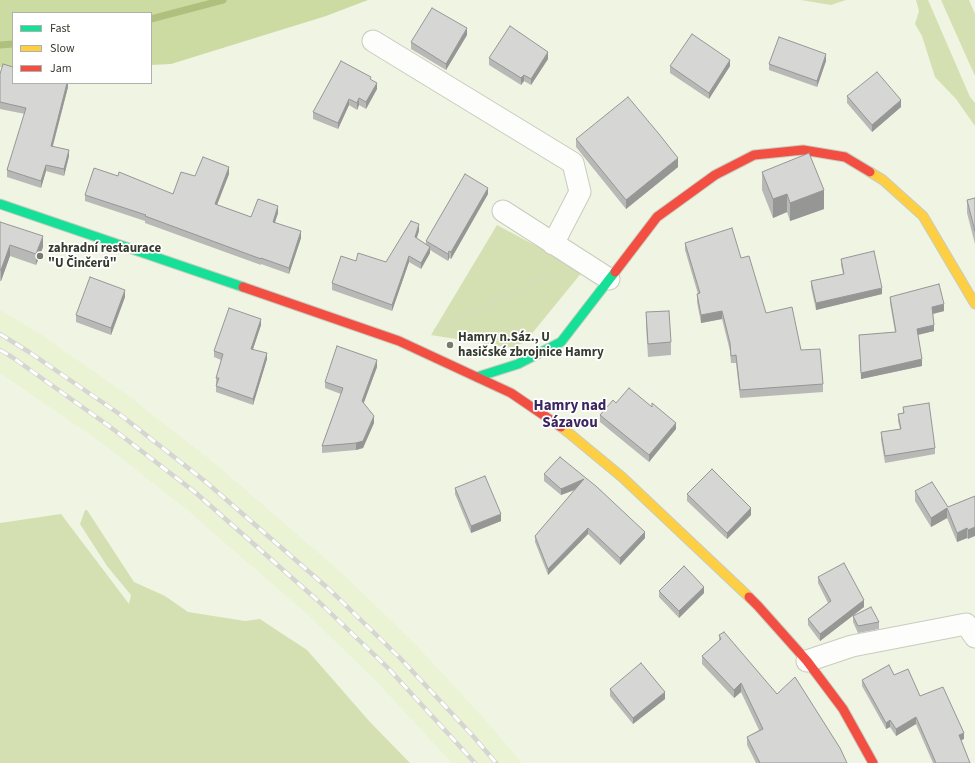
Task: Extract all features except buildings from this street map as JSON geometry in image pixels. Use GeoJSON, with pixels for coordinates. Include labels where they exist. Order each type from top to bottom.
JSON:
{"type":"FeatureCollection","features":[{"type":"Feature","properties":{"kind":"street"},"geometry":{"type":"LineString","coordinates":[[373,41],[572,163],[580,192],[554,244]]}},
{"type":"Feature","properties":{"kind":"street"},"geometry":{"type":"LineString","coordinates":[[477,377],[518,364],[561,342],[657,217],[715,175],[754,155],[803,150],[845,158],[883,180],[922,216],[975,304]]}},
{"type":"Feature","properties":{"kind":"street"},"geometry":{"type":"LineString","coordinates":[[0,204],[399,341],[511,393],[570,434],[622,477],[758,606],[807,661],[843,709],[873,763]]}},
{"type":"Feature","properties":{"kind":"street"},"geometry":{"type":"LineString","coordinates":[[502,211],[609,279]]}},
{"type":"Feature","properties":{"kind":"street"},"geometry":{"type":"LineString","coordinates":[[807,661],[852,646],[966,624],[975,637]]}},
{"type":"Feature","properties":{"kind":"path"},"geometry":{"type":"LineString","coordinates":[[430,332],[580,260]]}},
{"type":"Feature","properties":{"kind":"shaded area"},"geometry":{"type":"Polygon","coordinates":[[[801,0],[846,0],[831,5],[801,0]]]}},
{"type":"Feature","properties":{"kind":"shaded area"},"geometry":{"type":"Polygon","coordinates":[[[916,0],[928,0],[970,97],[975,103],[975,126],[956,99],[935,77],[922,36],[915,24],[919,11],[916,0]]]}},
{"type":"Feature","properties":{"kind":"shaded area"},"geometry":{"type":"Polygon","coordinates":[[[941,0],[969,0],[975,14],[975,76],[941,0]]]}},
{"type":"Feature","properties":{"kind":"shaded area"},"geometry":{"type":"Polygon","coordinates":[[[497,225],[583,271],[525,342],[512,348],[431,335],[497,225]]]}},
{"type":"Feature","properties":{"kind":"shaded area"},"geometry":{"type":"Polygon","coordinates":[[[0,310],[40,334],[130,397],[219,467],[344,575],[415,644],[488,723],[522,763],[452,763],[376,681],[307,614],[185,508],[98,440],[0,373],[0,310]]]}},
{"type":"Feature","properties":{"kind":"shaded area"},"geometry":{"type":"Polygon","coordinates":[[[85,510],[87,510],[134,582],[165,596],[188,612],[245,621],[260,619],[307,650],[370,722],[410,763],[0,763],[0,523],[61,514],[129,604],[131,595],[107,566],[80,524],[85,510]]]}},
{"type":"Feature","properties":{"kind":"green space"},"geometry":{"type":"Polygon","coordinates":[[[0,0],[368,0],[326,16],[171,64],[152,65],[152,12],[12,12],[12,67],[0,67],[0,0]]]}},
{"type":"Feature","properties":{"kind":"waterway"},"geometry":{"type":"LineString","coordinates":[[152,19],[223,0]]}},
{"type":"Feature","properties":{"kind":"waterway"},"geometry":{"type":"LineString","coordinates":[[0,45],[12,44]]}},
{"type":"Feature","properties":{"kind":"railway"},"geometry":{"type":"LineString","coordinates":[[0,334],[118,413],[206,482],[330,590],[400,658],[473,736],[496,763]]}},
{"type":"Feature","properties":{"kind":"railway"},"geometry":{"type":"LineString","coordinates":[[0,350],[109,426],[196,493],[316,599],[388,668],[475,763]]}},
{"type":"Feature","properties":{"kind":"traffic: fast"},"geometry":{"type":"LineString","coordinates":[[0,204],[243,287]]}},
{"type":"Feature","properties":{"kind":"traffic: fast"},"geometry":{"type":"LineString","coordinates":[[477,377],[518,364],[561,342],[615,272]]}},
{"type":"Feature","properties":{"kind":"traffic: slow"},"geometry":{"type":"LineString","coordinates":[[870,172],[883,180],[923,216],[975,304]]}},
{"type":"Feature","properties":{"kind":"traffic: slow"},"geometry":{"type":"LineString","coordinates":[[561,427],[622,477],[749,597]]}},
{"type":"Feature","properties":{"kind":"traffic: jam"},"geometry":{"type":"LineString","coordinates":[[615,272],[657,217],[715,175],[754,155],[803,150],[845,157],[870,172]]}},
{"type":"Feature","properties":{"kind":"traffic: jam"},"geometry":{"type":"LineString","coordinates":[[243,287],[399,341],[511,393],[561,427]]}},
{"type":"Feature","properties":{"kind":"traffic: jam"},"geometry":{"type":"LineString","coordinates":[[749,597],[807,661],[843,709],[873,763]]}},
{"type":"Feature","properties":{"kind":"place","name":"zahradní restaurace \"U Činčerů\""},"geometry":{"type":"Point","coordinates":[40,256]}},
{"type":"Feature","properties":{"kind":"place","name":"Hamry n.Sáz., U hasičské zbrojnice Hamry"},"geometry":{"type":"Point","coordinates":[450,345]}},
{"type":"Feature","properties":{"kind":"district","name":"Hamry nad Sázavou"},"geometry":{"type":"Point","coordinates":[570,416]}}]}
